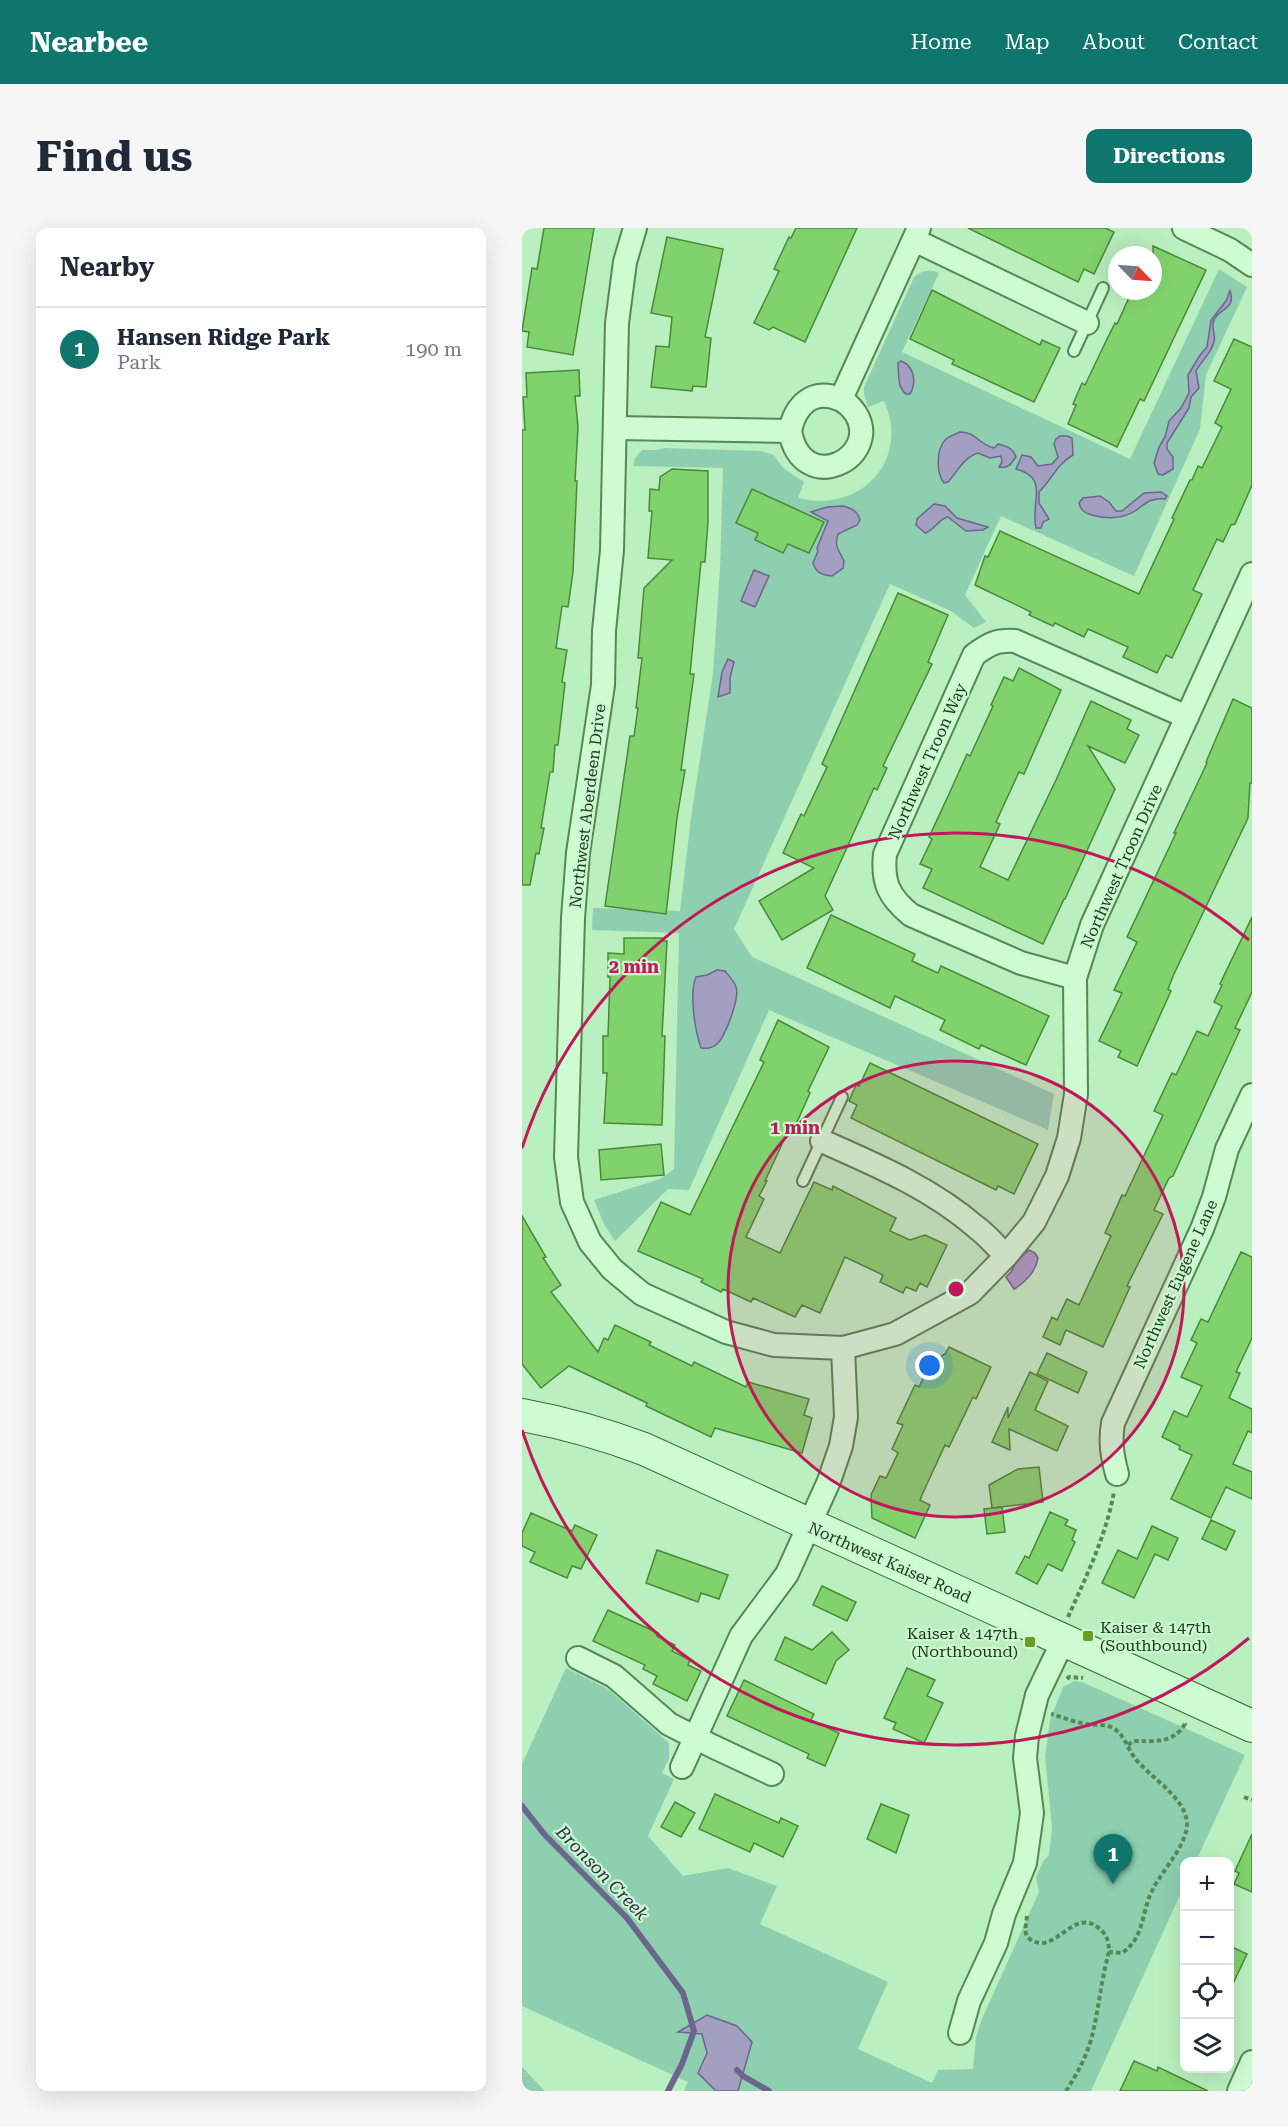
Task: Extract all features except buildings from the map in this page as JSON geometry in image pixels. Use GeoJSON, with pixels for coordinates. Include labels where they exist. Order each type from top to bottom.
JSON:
{"type":"FeatureCollection","features":[{"type":"Feature","properties":{"kind":"main road","name":"Northwest Kaiser Road"},"geometry":{"type":"LineString","coordinates":[[522,1415],[604,1434],[644,1449],[1252,1726]]}},
{"type":"Feature","properties":{"kind":"street","name":"Northwest Aberdeen Drive"},"geometry":{"type":"LineString","coordinates":[[636,228],[625,262],[617,323],[612,550],[604,631],[603,685],[578,853],[573,918],[566,1157],[572,1202],[590,1242],[612,1269],[642,1294],[726,1332],[774,1345],[843,1348]]}},
{"type":"Feature","properties":{"kind":"street"},"geometry":{"type":"LineString","coordinates":[[1184,228],[1230,249],[1252,265]]}},
{"type":"Feature","properties":{"kind":"street"},"geometry":{"type":"LineString","coordinates":[[841,399],[916,234],[1087,323]]}},
{"type":"Feature","properties":{"kind":"street"},"geometry":{"type":"LineString","coordinates":[[827,396],[841,399],[852,407],[859,419],[861,432],[858,445],[850,457],[839,464],[826,467],[812,464],[800,457],[792,445],[790,431],[793,417],[801,405],[813,398],[827,396]]}},
{"type":"Feature","properties":{"kind":"street"},"geometry":{"type":"LineString","coordinates":[[616,428],[790,431]]}},
{"type":"Feature","properties":{"kind":"street","name":"Northwest Troon Drive"},"geometry":{"type":"LineString","coordinates":[[843,1348],[895,1334],[970,1293],[1006,1256],[1034,1222],[1057,1176],[1069,1138],[1076,1094],[1074,978],[1092,925],[1252,574]]}},
{"type":"Feature","properties":{"kind":"street","name":"Northwest Troon Way"},"geometry":{"type":"LineString","coordinates":[[1074,978],[1021,963],[911,915],[897,903],[889,890],[883,873],[885,854],[974,655],[987,645],[1000,641],[1015,641],[1187,717]]}},
{"type":"Feature","properties":{"kind":"street","name":"Northwest Eugene Lane"},"geometry":{"type":"LineString","coordinates":[[1117,1474],[1110,1440],[1113,1423],[1202,1229],[1214,1197],[1227,1149],[1252,1095]]}},
{"type":"Feature","properties":{"kind":"street"},"geometry":{"type":"LineString","coordinates":[[822,1141],[885,1169],[925,1191],[978,1228],[1006,1256]]}},
{"type":"Feature","properties":{"kind":"street"},"geometry":{"type":"LineString","coordinates":[[682,1767],[741,1636],[788,1574],[829,1481],[841,1446],[846,1417],[843,1348]]}},
{"type":"Feature","properties":{"kind":"street"},"geometry":{"type":"LineString","coordinates":[[960,2033],[969,2001],[996,1943],[1004,1914],[1025,1863],[1032,1813],[1025,1758],[1027,1736],[1037,1695],[1060,1640]]}},
{"type":"Feature","properties":{"kind":"street"},"geometry":{"type":"LineString","coordinates":[[578,1658],[614,1676],[628,1686],[664,1720],[772,1774]]}},
{"type":"Feature","properties":{"kind":"street"},"geometry":{"type":"LineString","coordinates":[[1239,2091],[1252,2062]]}},
{"type":"Feature","properties":{"kind":"lane"},"geometry":{"type":"LineString","coordinates":[[1074,351],[1103,288]]}},
{"type":"Feature","properties":{"kind":"lane"},"geometry":{"type":"LineString","coordinates":[[803,1181],[842,1097]]}},
{"type":"Feature","properties":{"kind":"path"},"geometry":{"type":"LineString","coordinates":[[1060,1640],[1110,1514],[1117,1474]]}},
{"type":"Feature","properties":{"kind":"path"},"geometry":{"type":"LineString","coordinates":[[1062,1682],[1069,1677],[1082,1677],[1091,1682]]}},
{"type":"Feature","properties":{"kind":"path"},"geometry":{"type":"LineString","coordinates":[[1047,1720],[1052,1705]]}},
{"type":"Feature","properties":{"kind":"path"},"geometry":{"type":"LineString","coordinates":[[1049,1713],[1083,1724],[1099,1724],[1114,1728],[1128,1745],[1134,1757],[1183,1810],[1187,1824],[1176,1852],[1157,1880],[1148,1899],[1136,1941],[1122,1953],[1109,1953]]}},
{"type":"Feature","properties":{"kind":"path"},"geometry":{"type":"LineString","coordinates":[[1128,1745],[1133,1741],[1156,1742],[1175,1736],[1185,1724],[1175,1719]]}},
{"type":"Feature","properties":{"kind":"path"},"geometry":{"type":"LineString","coordinates":[[1244,1797],[1252,1800]]}},
{"type":"Feature","properties":{"kind":"path"},"geometry":{"type":"LineString","coordinates":[[1027,1912],[1025,1932],[1028,1938],[1037,1943],[1046,1943],[1071,1926],[1088,1923],[1098,1926],[1106,1934],[1109,1945],[1092,2039],[1076,2076],[1066,2091]]}},
{"type":"Feature","properties":{"kind":"green space"},"geometry":{"type":"Polygon","coordinates":[[[1219,269],[1247,287],[1206,375],[1200,429],[1134,576],[1001,516],[965,595],[986,622],[974,628],[951,611],[890,584],[734,929],[752,957],[1054,1094],[1048,1130],[769,1010],[689,1190],[668,1189],[615,1241],[604,1224],[594,1200],[660,1179],[674,1169],[679,933],[592,930],[593,908],[680,911],[691,818],[713,673],[720,569],[723,468],[633,466],[635,458],[642,450],[664,448],[761,451],[774,455],[783,468],[804,482],[798,498],[817,501],[852,494],[867,485],[879,472],[887,457],[891,439],[890,419],[884,401],[868,407],[864,387],[914,277],[923,272],[932,271],[939,273],[902,352],[1130,459],[1219,269]]]}},
{"type":"Feature","properties":{"kind":"green space"},"geometry":{"type":"Polygon","coordinates":[[[566,1668],[608,1689],[669,1743],[669,1759],[662,1773],[674,1779],[648,1836],[683,1876],[728,1868],[777,1886],[760,1924],[888,1982],[858,2049],[932,2083],[938,2070],[973,2069],[976,2037],[981,2021],[1039,1892],[1036,1878],[1043,1861],[1049,1855],[1052,1827],[1045,1757],[1050,1720],[1063,1687],[1074,1681],[1082,1682],[1245,1755],[1198,1857],[1180,1857],[1180,1895],[1091,2091],[684,2091],[688,2082],[522,2006],[522,1764],[566,1668]]]}},
{"type":"Feature","properties":{"kind":"green space"},"geometry":{"type":"Polygon","coordinates":[[[522,2067],[545,2091],[522,2091],[522,2067]]]}},
{"type":"Feature","properties":{"kind":"shaded area"},"geometry":{"type":"Polygon","coordinates":[[[1230,291],[1231,302],[1218,314],[1213,323],[1215,337],[1213,346],[1196,371],[1199,388],[1191,397],[1189,408],[1167,443],[1167,449],[1173,457],[1173,469],[1163,475],[1158,474],[1154,463],[1169,421],[1181,408],[1189,393],[1188,375],[1207,347],[1211,320],[1226,301],[1230,291]]]}},
{"type":"Feature","properties":{"kind":"shaded area"},"geometry":{"type":"Polygon","coordinates":[[[901,361],[909,367],[913,375],[910,394],[903,391],[900,384],[898,363],[901,361]]]}},
{"type":"Feature","properties":{"kind":"shaded area"},"geometry":{"type":"Polygon","coordinates":[[[960,432],[970,434],[994,448],[998,444],[1007,447],[1016,457],[1009,465],[999,467],[1002,462],[1001,456],[990,458],[978,453],[965,461],[948,482],[944,483],[938,467],[940,448],[946,439],[960,432]]]}},
{"type":"Feature","properties":{"kind":"shaded area"},"geometry":{"type":"Polygon","coordinates":[[[1060,436],[1072,438],[1073,455],[1062,463],[1039,492],[1039,503],[1049,519],[1043,522],[1041,528],[1036,528],[1036,485],[1033,478],[1016,469],[1022,455],[1031,457],[1038,466],[1052,464],[1058,457],[1054,444],[1060,436]]]}},
{"type":"Feature","properties":{"kind":"shaded area"},"geometry":{"type":"Polygon","coordinates":[[[1161,492],[1167,496],[1165,499],[1152,500],[1130,514],[1120,517],[1090,514],[1082,510],[1079,503],[1083,498],[1100,496],[1116,511],[1122,511],[1144,493],[1161,492]]]}},
{"type":"Feature","properties":{"kind":"shaded area"},"geometry":{"type":"Polygon","coordinates":[[[934,504],[945,506],[957,518],[988,527],[983,530],[966,531],[948,517],[925,533],[916,525],[917,519],[934,504]]]}},
{"type":"Feature","properties":{"kind":"shaded area"},"geometry":{"type":"Polygon","coordinates":[[[843,506],[854,510],[860,520],[857,525],[838,534],[837,545],[844,561],[843,568],[832,576],[825,575],[818,571],[813,563],[828,521],[811,512],[827,507],[843,506]]]}},
{"type":"Feature","properties":{"kind":"shaded area"},"geometry":{"type":"Polygon","coordinates":[[[754,570],[769,576],[755,607],[741,601],[754,570]]]}},
{"type":"Feature","properties":{"kind":"shaded area"},"geometry":{"type":"Polygon","coordinates":[[[728,659],[734,662],[730,678],[730,693],[718,697],[722,672],[728,659]]]}},
{"type":"Feature","properties":{"kind":"shaded area"},"geometry":{"type":"Polygon","coordinates":[[[717,970],[725,971],[733,981],[737,992],[736,999],[729,1024],[722,1038],[711,1048],[701,1048],[694,1012],[694,984],[696,977],[717,970]]]}},
{"type":"Feature","properties":{"kind":"shaded area"},"geometry":{"type":"Polygon","coordinates":[[[1029,1250],[1035,1253],[1038,1258],[1037,1263],[1029,1276],[1014,1289],[1006,1277],[1016,1262],[1029,1250]]]}},
{"type":"Feature","properties":{"kind":"shaded area"},"geometry":{"type":"Polygon","coordinates":[[[707,2015],[737,2026],[752,2042],[738,2091],[716,2091],[698,2073],[707,2053],[702,2034],[678,2032],[707,2015]]]}},
{"type":"Feature","properties":{"kind":"waterway","name":"Bronson Creek"},"geometry":{"type":"LineString","coordinates":[[522,1806],[545,1835],[627,1918],[683,1993],[694,2031],[682,2064],[668,2091]]}},
{"type":"Feature","properties":{"kind":"waterway"},"geometry":{"type":"LineString","coordinates":[[737,2070],[769,2091]]}},
{"type":"Feature","properties":{"kind":"place","name":"Kaiser & 147th (Southbound)"},"geometry":{"type":"Point","coordinates":[1088,1636]}},
{"type":"Feature","properties":{"kind":"place","name":"Kaiser & 147th (Northbound)"},"geometry":{"type":"Point","coordinates":[1030,1642]}},
{"type":"Feature","properties":{"kind":"place","name":"Hansen Ridge Park"},"geometry":{"type":"Point","coordinates":[1113,1884]}}]}
